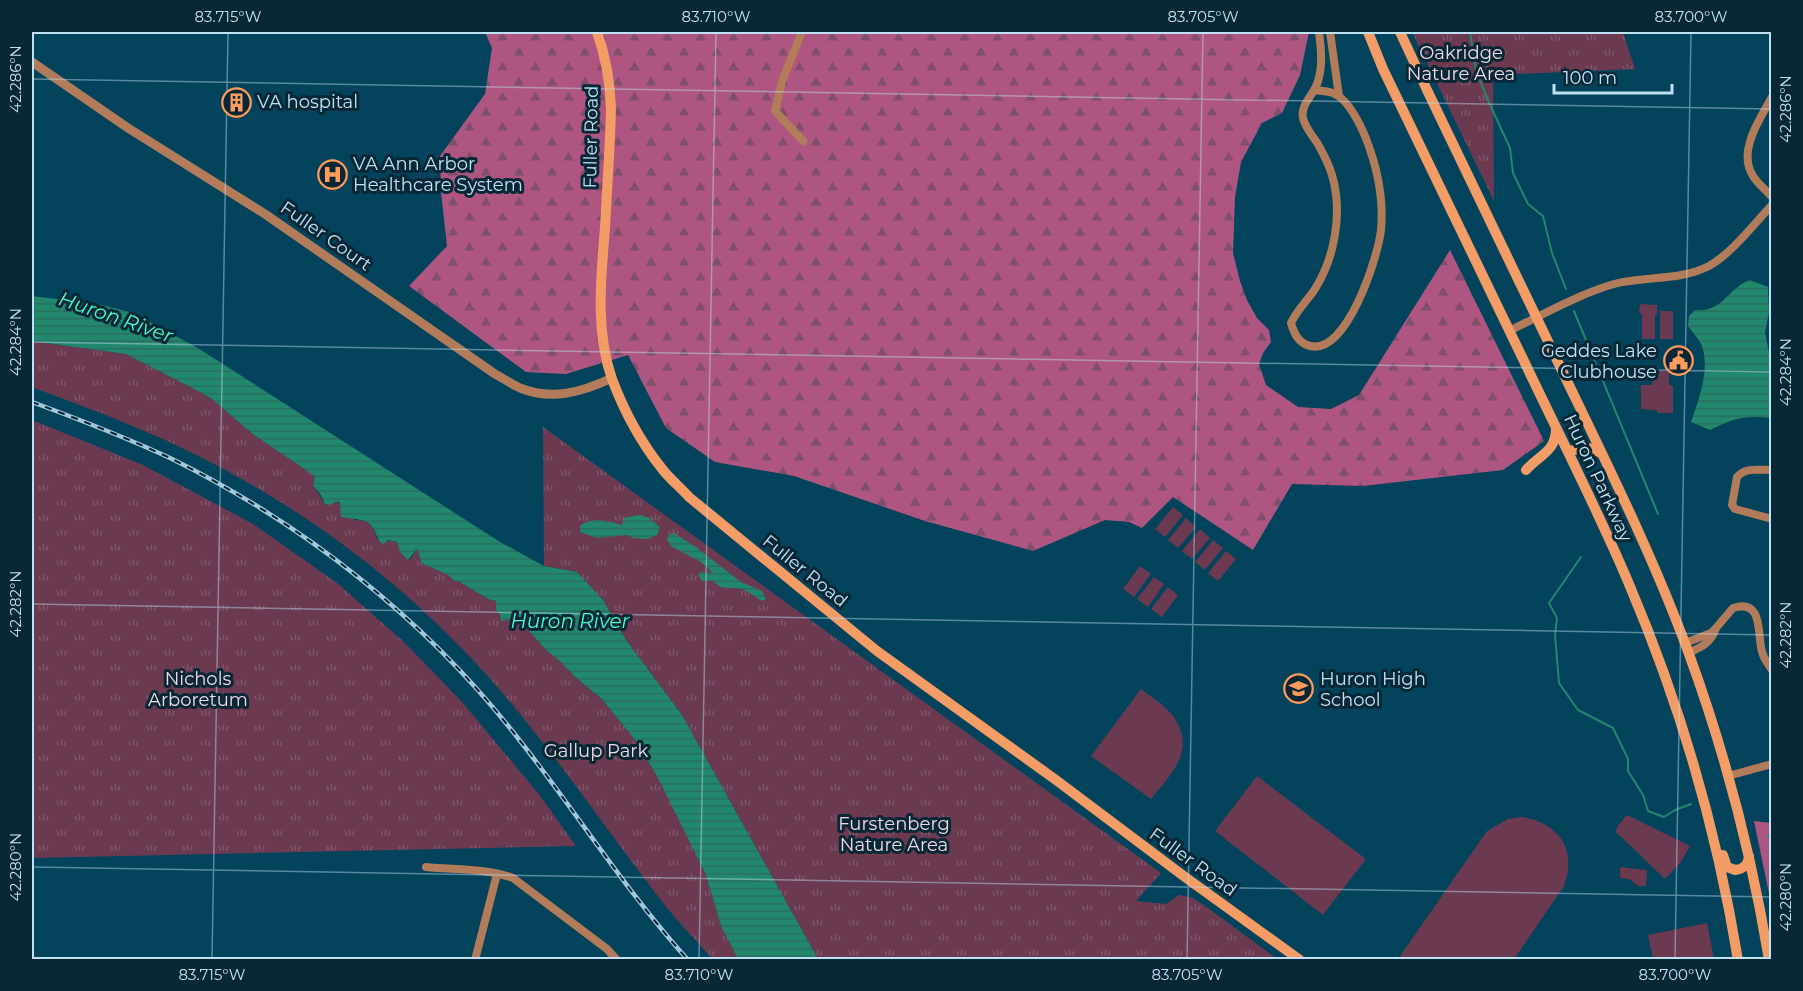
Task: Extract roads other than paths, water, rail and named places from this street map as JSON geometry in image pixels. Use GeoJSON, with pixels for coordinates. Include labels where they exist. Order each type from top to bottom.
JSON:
{"type":"FeatureCollection","features":[{"type":"Feature","properties":{"kind":"main road","name":"Fuller Road"},"geometry":{"type":"LineString","coordinates":[[597,32],[609,74],[611,109],[601,286],[606,354],[612,378],[630,417],[664,471],[689,497],[877,651],[1300,960]]}},
{"type":"Feature","properties":{"kind":"main road","name":"Huron Parkway"},"geometry":{"type":"LineString","coordinates":[[1368,32],[1383,69],[1630,585],[1683,728],[1708,817],[1726,894],[1738,960]]}},
{"type":"Feature","properties":{"kind":"main road","name":"Huron Parkway"},"geometry":{"type":"LineString","coordinates":[[1401,32],[1649,555],[1687,648],[1728,776],[1749,855],[1769,960]]}},
{"type":"Feature","properties":{"kind":"main road"},"geometry":{"type":"LineString","coordinates":[[1526,470],[1553,445],[1556,428]]}},
{"type":"Feature","properties":{"kind":"main road"},"geometry":{"type":"LineString","coordinates":[[1568,452],[1584,447],[1595,449],[1602,454]]}},
{"type":"Feature","properties":{"kind":"main road"},"geometry":{"type":"LineString","coordinates":[[1708,817],[1716,826],[1727,867],[1735,870],[1745,867],[1749,855]]}},
{"type":"Feature","properties":{"kind":"street"},"geometry":{"type":"LineString","coordinates":[[802,32],[782,81],[775,111],[802,141]]}},
{"type":"Feature","properties":{"kind":"street"},"geometry":{"type":"LineString","coordinates":[[1319,32],[1321,70],[1315,90],[1305,104],[1303,118],[1331,174],[1337,217],[1333,243],[1324,271],[1291,323],[1296,338],[1313,347],[1320,346],[1334,337],[1355,308],[1372,269],[1381,229],[1380,183],[1372,153],[1355,118],[1339,96],[1330,32]]}},
{"type":"Feature","properties":{"kind":"street","name":"Fuller Court"},"geometry":{"type":"LineString","coordinates":[[32,62],[128,128],[250,204],[495,374],[519,388],[538,393],[564,395],[590,388],[612,378]]}},
{"type":"Feature","properties":{"kind":"street"},"geometry":{"type":"LineString","coordinates":[[1315,90],[1339,96]]}},
{"type":"Feature","properties":{"kind":"street"},"geometry":{"type":"LineString","coordinates":[[1772,97],[1754,130],[1748,152],[1752,175],[1772,197]]}},
{"type":"Feature","properties":{"kind":"street"},"geometry":{"type":"LineString","coordinates":[[1509,331],[1611,285],[1688,274],[1709,265],[1726,253],[1772,206]]}},
{"type":"Feature","properties":{"kind":"street"},"geometry":{"type":"LineString","coordinates":[[1772,470],[1753,469],[1740,473],[1737,477],[1732,505],[1736,509],[1772,519]]}},
{"type":"Feature","properties":{"kind":"street"},"geometry":{"type":"LineString","coordinates":[[1687,648],[1706,645],[1716,628],[1733,608],[1745,606],[1750,609],[1758,621],[1763,656],[1772,670]]}},
{"type":"Feature","properties":{"kind":"street"},"geometry":{"type":"LineString","coordinates":[[1728,776],[1772,764]]}},
{"type":"Feature","properties":{"kind":"street"},"geometry":{"type":"LineString","coordinates":[[426,867],[497,874],[513,878],[606,949],[617,960]]}},
{"type":"Feature","properties":{"kind":"street"},"geometry":{"type":"LineString","coordinates":[[475,960],[497,874]]}},
{"type":"Feature","properties":{"kind":"water"},"geometry":{"type":"Polygon","coordinates":[[[1750,280],[1768,287],[1769,312],[1765,332],[1771,363],[1771,418],[1739,418],[1710,430],[1691,422],[1705,365],[1702,346],[1688,326],[1689,316],[1695,310],[1712,308],[1719,304],[1736,288],[1750,280]]]}},
{"type":"Feature","properties":{"kind":"water","name":"Huron River"},"geometry":{"type":"Polygon","coordinates":[[[32,296],[97,304],[130,312],[201,350],[500,542],[544,566],[577,572],[603,600],[626,640],[682,715],[818,959],[738,959],[721,926],[706,875],[657,776],[635,740],[602,699],[545,649],[517,617],[501,621],[500,614],[496,611],[496,601],[488,599],[448,575],[422,563],[417,549],[408,560],[400,552],[397,542],[388,540],[383,545],[367,522],[341,517],[340,503],[337,501],[330,505],[325,504],[313,485],[315,478],[312,474],[254,435],[212,399],[200,392],[126,354],[32,341],[32,296]]]}},
{"type":"Feature","properties":{"kind":"water"},"geometry":{"type":"Polygon","coordinates":[[[640,515],[649,518],[660,527],[657,535],[648,539],[633,538],[627,535],[597,538],[580,532],[580,526],[589,521],[606,521],[622,525],[624,518],[640,515]]]}},
{"type":"Feature","properties":{"kind":"water"},"geometry":{"type":"Polygon","coordinates":[[[674,533],[741,582],[762,591],[766,599],[762,601],[741,589],[723,588],[714,581],[702,581],[698,575],[700,572],[713,573],[701,562],[671,546],[667,539],[668,535],[674,533]]]}},
{"type":"Feature","properties":{"kind":"waterway"},"geometry":{"type":"LineString","coordinates":[[1470,32],[1476,70],[1510,148],[1513,173],[1528,204],[1543,216],[1552,253],[1566,289]]}},
{"type":"Feature","properties":{"kind":"waterway"},"geometry":{"type":"LineString","coordinates":[[1574,311],[1658,514]]}},
{"type":"Feature","properties":{"kind":"waterway"},"geometry":{"type":"LineString","coordinates":[[1581,557],[1549,603],[1557,618],[1555,635],[1559,683],[1578,710],[1613,728],[1628,759],[1628,771],[1643,795],[1648,811],[1664,817],[1691,804]]}},
{"type":"Feature","properties":{"kind":"waterway"},"geometry":{"type":"LineString","coordinates":[[1768,836],[1772,838]]}},
{"type":"Feature","properties":{"kind":"railway"},"geometry":{"type":"LineString","coordinates":[[32,402],[153,450],[220,484],[314,544],[402,614],[443,653],[517,737],[643,906],[688,960]]}},
{"type":"Feature","properties":{"kind":"place","name":"VA hospital"},"geometry":{"type":"Point","coordinates":[236,102]}},
{"type":"Feature","properties":{"kind":"place","name":"VA Ann Arbor Healthcare System"},"geometry":{"type":"Point","coordinates":[332,174]}},
{"type":"Feature","properties":{"kind":"place","name":"Geddes Lake Clubhouse"},"geometry":{"type":"Point","coordinates":[1678,361]}},
{"type":"Feature","properties":{"kind":"place","name":"Huron High School"},"geometry":{"type":"Point","coordinates":[1299,689]}},
{"type":"Feature","properties":{"kind":"park label","name":"Oakridge Nature Area"},"geometry":{"type":"Point","coordinates":[1461,63]}},
{"type":"Feature","properties":{"kind":"park label","name":"Nichols Arboretum"},"geometry":{"type":"Point","coordinates":[198,689]}},
{"type":"Feature","properties":{"kind":"park label","name":"Gallup Park"},"geometry":{"type":"Point","coordinates":[596,751]}},
{"type":"Feature","properties":{"kind":"park label","name":"Furstenberg Nature Area"},"geometry":{"type":"Point","coordinates":[894,834]}}]}
